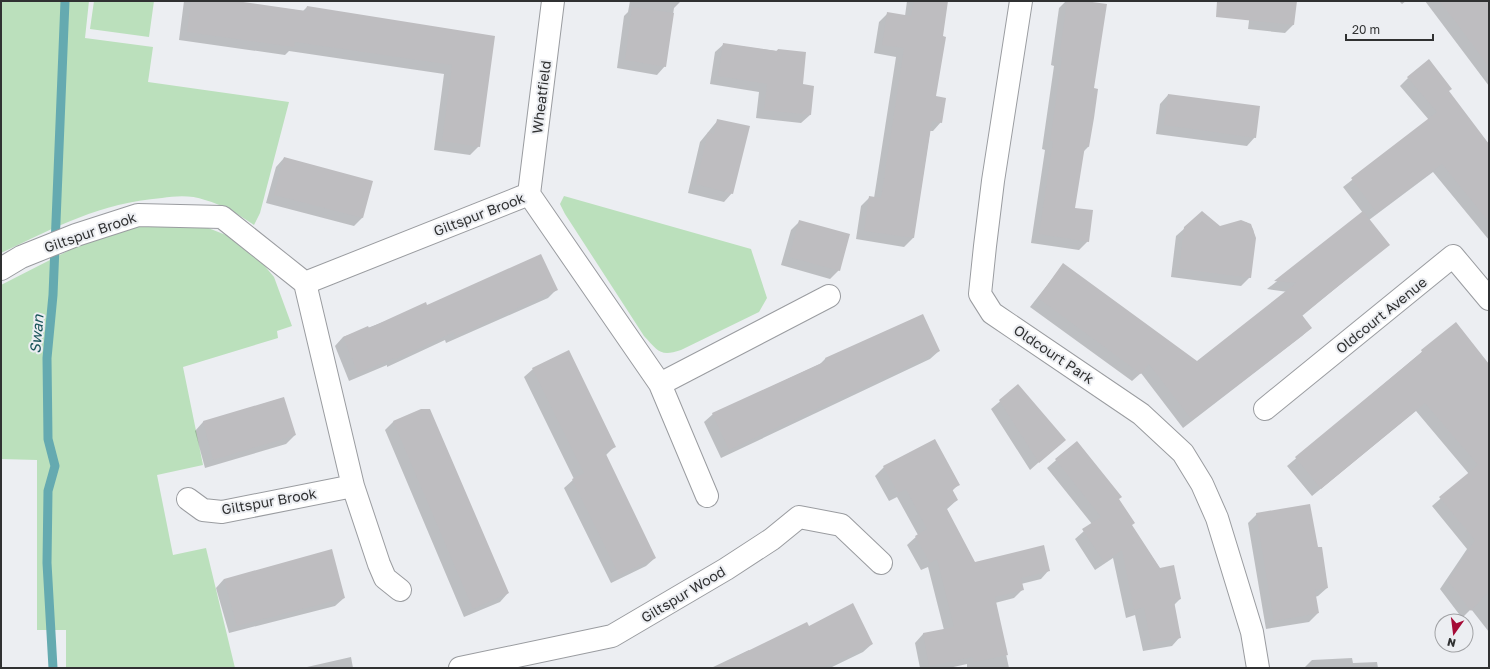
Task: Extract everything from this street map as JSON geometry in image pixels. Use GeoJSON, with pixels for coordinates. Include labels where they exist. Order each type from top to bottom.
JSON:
{"type":"FeatureCollection","features":[{"type":"Feature","properties":{"kind":"street","name":"Wheatfield"},"geometry":{"type":"LineString","coordinates":[[529,194],[553,1]]}},
{"type":"Feature","properties":{"kind":"street","name":"Oldcourt Park"},"geometry":{"type":"LineString","coordinates":[[1021,1],[993,181],[980,294],[992,313],[1141,414],[1183,453],[1202,484],[1217,518],[1252,632],[1258,668]]}},
{"type":"Feature","properties":{"kind":"street","name":"Giltspur Brook"},"geometry":{"type":"LineString","coordinates":[[1,269],[21,257],[76,235],[138,215],[222,217],[305,283],[529,194],[660,384],[707,496]]}},
{"type":"Feature","properties":{"kind":"street","name":"Oldcourt Avenue"},"geometry":{"type":"LineString","coordinates":[[1265,409],[1453,256],[1489,300]]}},
{"type":"Feature","properties":{"kind":"street"},"geometry":{"type":"LineString","coordinates":[[305,283],[353,486],[379,564],[386,578],[400,590]]}},
{"type":"Feature","properties":{"kind":"street"},"geometry":{"type":"LineString","coordinates":[[660,384],[829,296]]}},
{"type":"Feature","properties":{"kind":"street","name":"Giltspur Brook"},"geometry":{"type":"LineString","coordinates":[[188,499],[203,510],[222,512],[353,486]]}},
{"type":"Feature","properties":{"kind":"street","name":"Giltspur Wood"},"geometry":{"type":"LineString","coordinates":[[460,668],[612,636],[726,569],[772,539],[799,517],[841,525],[881,562]]}},
{"type":"Feature","properties":{"kind":"green space"},"geometry":{"type":"Polygon","coordinates":[[[1,1],[89,1],[85,38],[153,47],[148,82],[289,102],[260,213],[254,225],[218,204],[200,198],[178,196],[167,197],[118,205],[98,211],[60,225],[1,253],[1,1]]]}},
{"type":"Feature","properties":{"kind":"green space"},"geometry":{"type":"Polygon","coordinates":[[[94,1],[154,1],[149,37],[90,29],[94,1]]]}},
{"type":"Feature","properties":{"kind":"green space"},"geometry":{"type":"Polygon","coordinates":[[[564,196],[751,249],[767,298],[759,312],[681,350],[664,353],[656,349],[644,336],[565,214],[560,204],[564,196]]]}},
{"type":"Feature","properties":{"kind":"green space"},"geometry":{"type":"Polygon","coordinates":[[[153,224],[203,226],[226,235],[263,264],[274,277],[292,326],[277,331],[278,338],[183,367],[203,465],[157,475],[173,555],[206,548],[235,668],[66,668],[66,630],[37,630],[37,460],[1,459],[1,285],[97,236],[153,224]]]}},
{"type":"Feature","properties":{"kind":"building"},"geometry":{"type":"Polygon","coordinates":[[[191,1],[236,1],[306,11],[307,6],[495,36],[480,147],[442,141],[452,65],[295,42],[294,47],[187,32],[191,1]]]}},
{"type":"Feature","properties":{"kind":"building"},"geometry":{"type":"Polygon","coordinates":[[[914,1],[948,1],[943,36],[946,37],[936,96],[946,98],[942,123],[932,121],[914,238],[864,231],[869,196],[881,198],[904,48],[882,45],[887,12],[911,16],[914,1]]]}},
{"type":"Feature","properties":{"kind":"building"},"geometry":{"type":"Polygon","coordinates":[[[1067,1],[1085,1],[1107,4],[1094,88],[1098,89],[1094,118],[1089,147],[1085,146],[1075,208],[1093,210],[1089,242],[1039,234],[1053,141],[1050,141],[1062,57],[1059,57],[1067,1]]]}},
{"type":"Feature","properties":{"kind":"building"},"geometry":{"type":"Polygon","coordinates":[[[1217,1],[1297,1],[1294,25],[1216,17],[1217,1]]]}},
{"type":"Feature","properties":{"kind":"building"},"geometry":{"type":"Polygon","coordinates":[[[1439,1],[1489,1],[1489,67],[1455,21],[1439,1]]]}},
{"type":"Feature","properties":{"kind":"building"},"geometry":{"type":"Polygon","coordinates":[[[632,7],[674,13],[666,67],[625,60],[632,7]]]}},
{"type":"Feature","properties":{"kind":"building"},"geometry":{"type":"Polygon","coordinates":[[[723,43],[777,51],[778,49],[806,52],[803,84],[814,86],[811,115],[764,110],[767,84],[718,76],[723,43]]]}},
{"type":"Feature","properties":{"kind":"building"},"geometry":{"type":"Polygon","coordinates":[[[1429,59],[1452,89],[1449,91],[1489,144],[1489,222],[1442,164],[1377,213],[1351,178],[1437,112],[1407,77],[1429,59]]]}},
{"type":"Feature","properties":{"kind":"building"},"geometry":{"type":"Polygon","coordinates":[[[1168,94],[1260,106],[1256,138],[1164,125],[1168,94]]]}},
{"type":"Feature","properties":{"kind":"building"},"geometry":{"type":"Polygon","coordinates":[[[717,119],[750,126],[733,194],[696,184],[708,132],[714,134],[717,119]]]}},
{"type":"Feature","properties":{"kind":"building"},"geometry":{"type":"Polygon","coordinates":[[[284,157],[373,181],[363,218],[274,195],[284,157]]]}},
{"type":"Feature","properties":{"kind":"building"},"geometry":{"type":"Polygon","coordinates":[[[1202,211],[1220,226],[1241,220],[1251,224],[1256,238],[1251,278],[1179,269],[1184,227],[1202,211]]]}},
{"type":"Feature","properties":{"kind":"building"},"geometry":{"type":"Polygon","coordinates":[[[1363,211],[1390,245],[1302,315],[1312,328],[1192,420],[1149,364],[1141,374],[1038,298],[1063,263],[1197,361],[1296,283],[1274,281],[1363,211]]]}},
{"type":"Feature","properties":{"kind":"building"},"geometry":{"type":"Polygon","coordinates":[[[799,220],[850,234],[840,271],[789,257],[799,220]]]}},
{"type":"Feature","properties":{"kind":"building"},"geometry":{"type":"Polygon","coordinates":[[[541,254],[558,290],[455,336],[454,332],[396,359],[395,358],[358,373],[343,337],[368,326],[369,328],[426,302],[427,305],[541,254]]]}},
{"type":"Feature","properties":{"kind":"building"},"geometry":{"type":"Polygon","coordinates":[[[923,314],[940,351],[729,450],[712,413],[826,361],[825,358],[923,314]]]}},
{"type":"Feature","properties":{"kind":"building"},"geometry":{"type":"Polygon","coordinates":[[[1456,322],[1489,364],[1489,591],[1471,611],[1448,581],[1475,540],[1439,497],[1478,465],[1425,403],[1321,489],[1295,457],[1456,322]]]}},
{"type":"Feature","properties":{"kind":"building"},"geometry":{"type":"Polygon","coordinates":[[[569,350],[616,447],[605,452],[656,558],[619,575],[572,479],[584,473],[532,368],[569,350]]]}},
{"type":"Feature","properties":{"kind":"building"},"geometry":{"type":"Polygon","coordinates":[[[1018,384],[1066,440],[1039,463],[999,400],[1018,384]]]}},
{"type":"Feature","properties":{"kind":"building"},"geometry":{"type":"Polygon","coordinates":[[[284,397],[296,435],[213,460],[203,421],[284,397]]]}},
{"type":"Feature","properties":{"kind":"building"},"geometry":{"type":"Polygon","coordinates":[[[421,409],[430,409],[509,593],[473,609],[393,421],[421,409]]]}},
{"type":"Feature","properties":{"kind":"building"},"geometry":{"type":"Polygon","coordinates":[[[935,439],[960,485],[952,489],[958,500],[946,507],[975,562],[1044,545],[1050,571],[1021,578],[1024,590],[995,597],[1008,655],[974,662],[973,657],[929,666],[923,633],[954,627],[937,559],[930,563],[915,536],[927,529],[906,489],[898,493],[883,466],[935,439]]]}},
{"type":"Feature","properties":{"kind":"building"},"geometry":{"type":"Polygon","coordinates":[[[1077,441],[1122,497],[1119,499],[1135,523],[1132,525],[1160,568],[1174,565],[1181,599],[1174,601],[1181,638],[1151,643],[1144,607],[1134,610],[1122,550],[1104,562],[1082,529],[1101,517],[1055,459],[1077,441]]]}},
{"type":"Feature","properties":{"kind":"building"},"geometry":{"type":"Polygon","coordinates":[[[1310,504],[1318,547],[1322,547],[1328,588],[1315,590],[1319,613],[1274,621],[1256,513],[1310,504]]]}},
{"type":"Feature","properties":{"kind":"building"},"geometry":{"type":"Polygon","coordinates":[[[332,549],[345,598],[237,626],[224,579],[332,549]]]}},
{"type":"Feature","properties":{"kind":"building"},"geometry":{"type":"Polygon","coordinates":[[[853,603],[873,644],[822,668],[713,668],[807,622],[809,626],[853,603]]]}},
{"type":"Feature","properties":{"kind":"waterway","name":"Swan"},"geometry":{"type":"LineString","coordinates":[[53,668],[47,563],[48,491],[55,466],[48,439],[47,358],[53,295],[65,1]]}}]}
